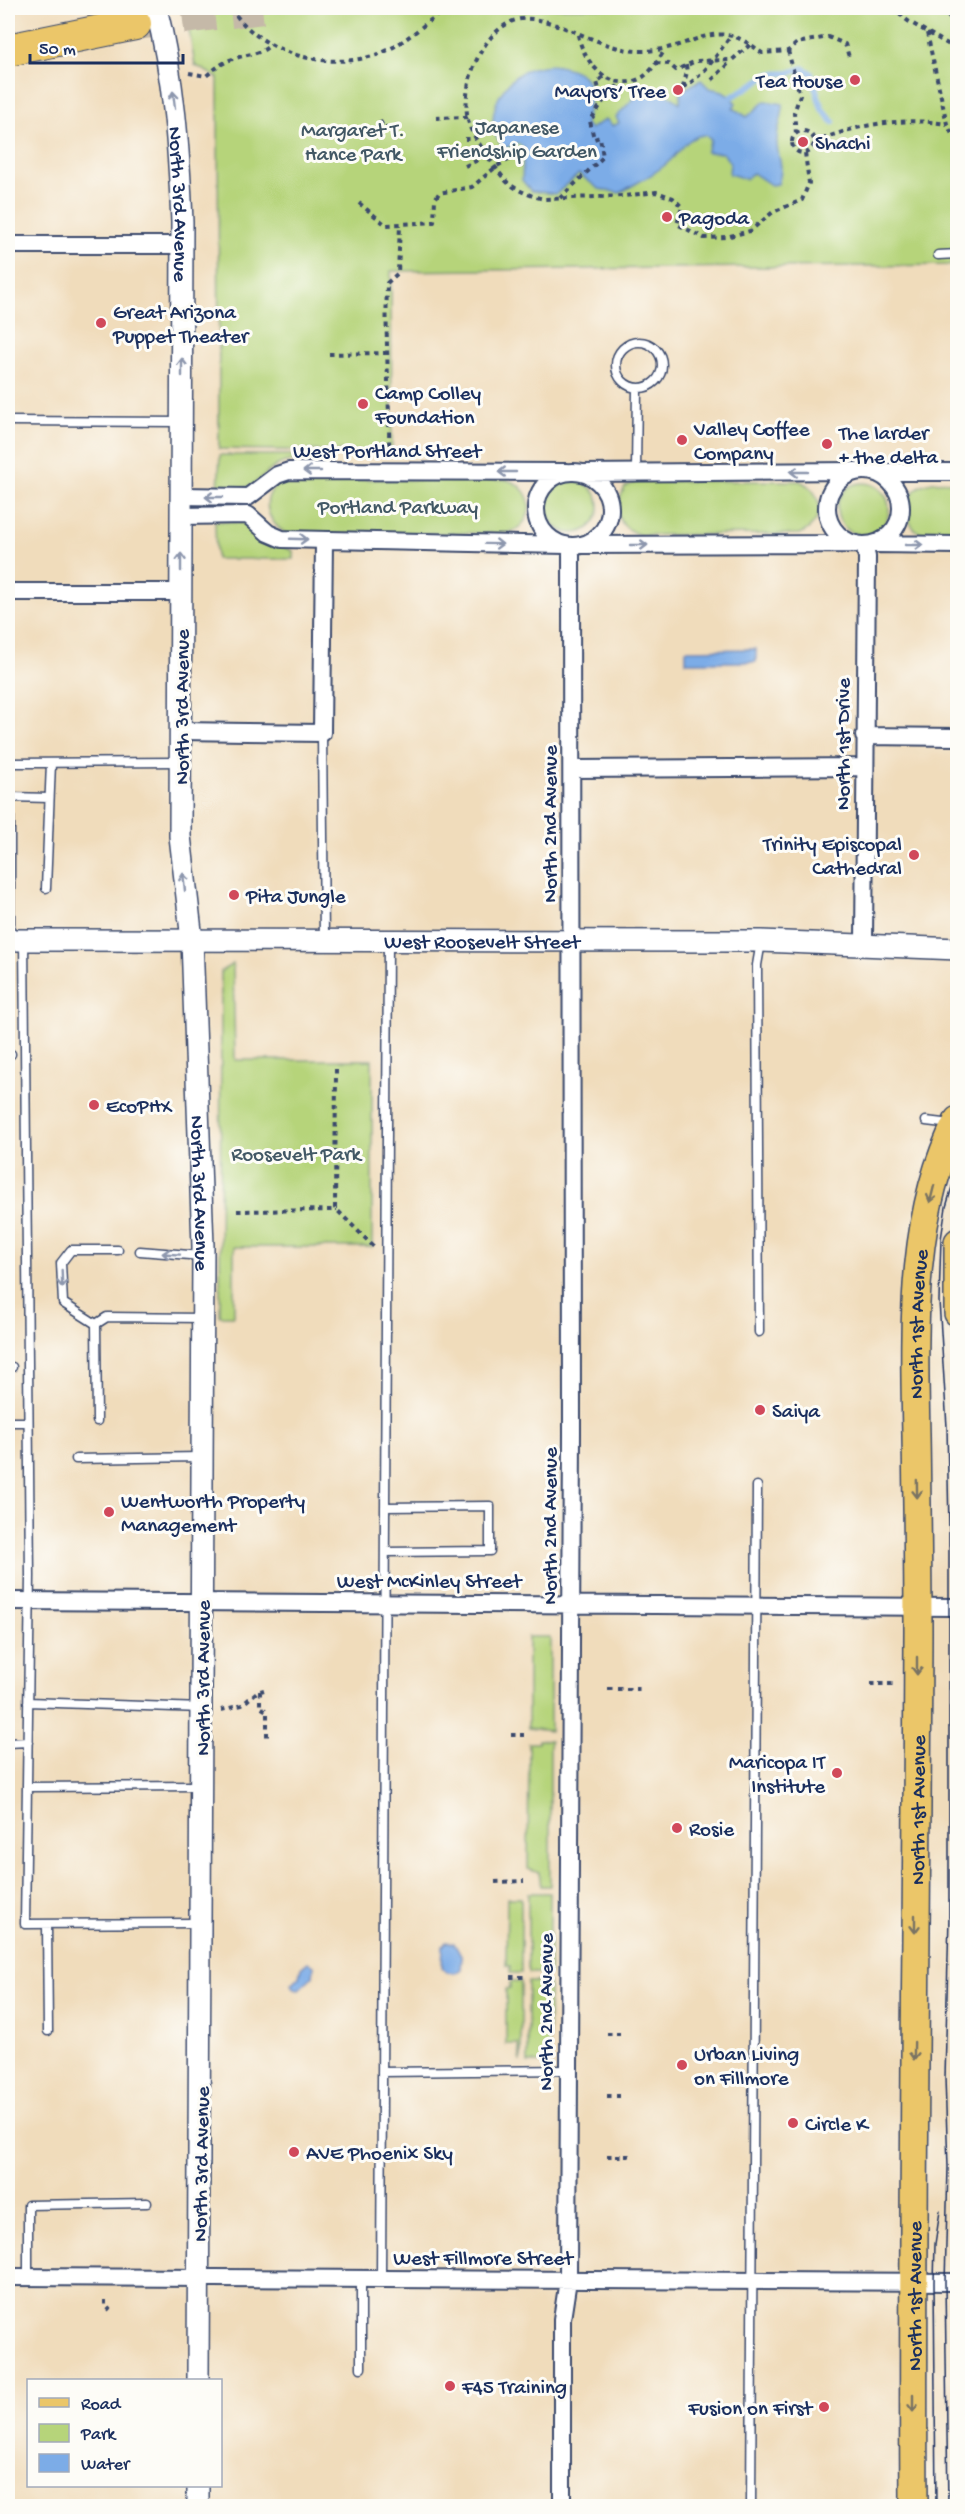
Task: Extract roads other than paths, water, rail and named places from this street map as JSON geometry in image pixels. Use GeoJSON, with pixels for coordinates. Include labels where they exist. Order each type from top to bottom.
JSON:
{"type":"FeatureCollection","features":[{"type":"Feature","properties":{"kind":"highway"},"geometry":{"type":"LineString","coordinates":[[8,50],[146,16]]}},
{"type":"Feature","properties":{"kind":"main road","name":"North 1st Avenue"},"geometry":{"type":"LineString","coordinates":[[914,2506],[912,2282],[918,1607],[914,1314],[926,1220],[944,1146],[956,1122]]}},
{"type":"Feature","properties":{"kind":"main road","name":"North 1st Avenue"},"geometry":{"type":"LineString","coordinates":[[957,1242],[957,1313]]}},
{"type":"Feature","properties":{"kind":"street","name":"North 3rd Avenue"},"geometry":{"type":"LineString","coordinates":[[146,16],[169,63],[178,137],[182,245],[180,836],[192,940],[202,1256],[202,1602],[211,1709],[202,1786],[198,2379]]}},
{"type":"Feature","properties":{"kind":"street"},"geometry":{"type":"LineString","coordinates":[[8,245],[182,245]]}},
{"type":"Feature","properties":{"kind":"street","name":"West Portland Street"},"geometry":{"type":"LineString","coordinates":[[248,497],[277,475],[289,471],[957,472]]}},
{"type":"Feature","properties":{"kind":"street"},"geometry":{"type":"LineString","coordinates":[[573,472],[593,477],[602,485],[608,497],[610,509],[602,533],[592,541],[572,545],[544,532],[538,521],[536,508],[538,496],[544,485],[573,472]]}},
{"type":"Feature","properties":{"kind":"street"},"geometry":{"type":"LineString","coordinates":[[864,472],[884,476],[899,496],[901,508],[899,521],[893,532],[883,540],[864,545],[844,540],[835,531],[829,520],[827,508],[829,495],[836,484],[845,476],[864,472]]}},
{"type":"Feature","properties":{"kind":"street"},"geometry":{"type":"LineString","coordinates":[[181,506],[248,497],[248,515]]}},
{"type":"Feature","properties":{"kind":"street"},"geometry":{"type":"LineString","coordinates":[[181,506],[248,515],[268,533],[282,539],[572,545],[957,545]]}},
{"type":"Feature","properties":{"kind":"street"},"geometry":{"type":"LineString","coordinates":[[181,730],[322,733],[324,540]]}},
{"type":"Feature","properties":{"kind":"street","name":"North 2nd Avenue"},"geometry":{"type":"LineString","coordinates":[[562,2506],[562,2319],[568,2280],[572,1604],[572,545]]}},
{"type":"Feature","properties":{"kind":"street","name":"North 1st Drive"},"geometry":{"type":"LineString","coordinates":[[864,545],[867,557],[864,944]]}},
{"type":"Feature","properties":{"kind":"street"},"geometry":{"type":"LineString","coordinates":[[8,592],[182,592]]}},
{"type":"Feature","properties":{"kind":"street"},"geometry":{"type":"LineString","coordinates":[[864,736],[957,737]]}},
{"type":"Feature","properties":{"kind":"street"},"geometry":{"type":"LineString","coordinates":[[572,769],[864,767]]}},
{"type":"Feature","properties":{"kind":"street","name":"West Roosevelt Street"},"geometry":{"type":"LineString","coordinates":[[14,940],[761,941],[957,949]]}},
{"type":"Feature","properties":{"kind":"street","name":"West McKinley Street"},"geometry":{"type":"LineString","coordinates":[[8,1601],[957,1607]]}},
{"type":"Feature","properties":{"kind":"street","name":"West Fillmore Street"},"geometry":{"type":"LineString","coordinates":[[8,2277],[957,2282]]}},
{"type":"Feature","properties":{"kind":"street"},"geometry":{"type":"LineString","coordinates":[[198,2487],[198,2506]]}},
{"type":"Feature","properties":{"kind":"lane"},"geometry":{"type":"LineString","coordinates":[[938,255],[957,254]]}},
{"type":"Feature","properties":{"kind":"lane"},"geometry":{"type":"LineString","coordinates":[[638,341],[646,342],[658,351],[663,366],[652,385],[637,388],[629,386],[619,375],[616,360],[624,347],[638,341]]}},
{"type":"Feature","properties":{"kind":"lane"},"geometry":{"type":"LineString","coordinates":[[636,472],[637,388]]}},
{"type":"Feature","properties":{"kind":"lane"},"geometry":{"type":"LineString","coordinates":[[8,422],[182,422]]}},
{"type":"Feature","properties":{"kind":"lane"},"geometry":{"type":"LineString","coordinates":[[322,733],[324,942]]}},
{"type":"Feature","properties":{"kind":"lane"},"geometry":{"type":"LineString","coordinates":[[8,763],[180,762]]}},
{"type":"Feature","properties":{"kind":"lane"},"geometry":{"type":"LineString","coordinates":[[46,888],[51,763]]}},
{"type":"Feature","properties":{"kind":"lane"},"geometry":{"type":"LineString","coordinates":[[49,798],[10,797],[28,1422],[30,1601],[25,1924],[202,1923]]}},
{"type":"Feature","properties":{"kind":"lane"},"geometry":{"type":"LineString","coordinates":[[381,2279],[388,941]]}},
{"type":"Feature","properties":{"kind":"lane"},"geometry":{"type":"LineString","coordinates":[[759,1332],[757,965],[761,941]]}},
{"type":"Feature","properties":{"kind":"lane"},"geometry":{"type":"LineString","coordinates":[[926,1121],[956,1122]]}},
{"type":"Feature","properties":{"kind":"lane"},"geometry":{"type":"LineString","coordinates":[[96,1324],[63,1303],[61,1263],[71,1250],[118,1250]]}},
{"type":"Feature","properties":{"kind":"lane"},"geometry":{"type":"LineString","coordinates":[[140,1251],[202,1256]]}},
{"type":"Feature","properties":{"kind":"lane"},"geometry":{"type":"LineString","coordinates":[[96,1324],[107,1317],[202,1318]]}},
{"type":"Feature","properties":{"kind":"lane"},"geometry":{"type":"LineString","coordinates":[[96,1324],[97,1421]]}},
{"type":"Feature","properties":{"kind":"lane"},"geometry":{"type":"LineString","coordinates":[[8,1422],[28,1422]]}},
{"type":"Feature","properties":{"kind":"lane"},"geometry":{"type":"LineString","coordinates":[[76,1459],[201,1457]]}},
{"type":"Feature","properties":{"kind":"lane"},"geometry":{"type":"LineString","coordinates":[[751,2506],[757,1485]]}},
{"type":"Feature","properties":{"kind":"lane"},"geometry":{"type":"LineString","coordinates":[[385,1507],[490,1506],[490,1551],[385,1552]]}},
{"type":"Feature","properties":{"kind":"lane"},"geometry":{"type":"LineString","coordinates":[[28,1702],[211,1709]]}},
{"type":"Feature","properties":{"kind":"lane"},"geometry":{"type":"LineString","coordinates":[[8,1743],[28,1743]]}},
{"type":"Feature","properties":{"kind":"lane"},"geometry":{"type":"LineString","coordinates":[[27,1787],[202,1786]]}},
{"type":"Feature","properties":{"kind":"lane"},"geometry":{"type":"LineString","coordinates":[[47,1924],[48,2031]]}},
{"type":"Feature","properties":{"kind":"lane"},"geometry":{"type":"LineString","coordinates":[[382,2072],[568,2070]]}},
{"type":"Feature","properties":{"kind":"lane"},"geometry":{"type":"LineString","coordinates":[[28,2277],[28,2205],[147,2203]]}},
{"type":"Feature","properties":{"kind":"lane"},"geometry":{"type":"LineString","coordinates":[[361,2279],[361,2368]]}},
{"type":"Feature","properties":{"kind":"water"},"geometry":{"type":"Polygon","coordinates":[[[551,65],[576,71],[588,82],[590,99],[585,123],[590,129],[606,119],[613,126],[619,123],[616,117],[640,92],[663,91],[680,103],[681,91],[701,80],[709,88],[723,91],[736,103],[733,108],[747,117],[765,101],[783,104],[777,137],[777,150],[781,164],[778,184],[771,185],[753,173],[746,179],[729,174],[730,163],[723,153],[706,152],[711,140],[705,135],[692,139],[660,169],[620,193],[599,189],[579,174],[556,194],[531,191],[522,180],[524,148],[518,143],[505,148],[498,139],[493,117],[500,95],[515,77],[530,69],[551,65]]]}},
{"type":"Feature","properties":{"kind":"water"},"geometry":{"type":"Polygon","coordinates":[[[756,649],[756,662],[686,662],[686,650],[756,649]]]}},
{"type":"Feature","properties":{"kind":"water"},"geometry":{"type":"Polygon","coordinates":[[[446,1942],[454,1943],[462,1958],[461,1969],[455,1973],[447,1972],[442,1967],[443,1946],[446,1942]]]}},
{"type":"Feature","properties":{"kind":"water"},"geometry":{"type":"Polygon","coordinates":[[[308,1962],[314,1966],[313,1976],[299,1989],[294,1988],[292,1984],[299,1977],[301,1968],[308,1962]]]}},
{"type":"Feature","properties":{"kind":"waterway"},"geometry":{"type":"LineString","coordinates":[[730,98],[770,74],[789,73],[803,68],[811,73],[822,109],[833,122]]}},
{"type":"Feature","properties":{"kind":"tunnel"},"geometry":{"type":"LineString","coordinates":[[135,24],[264,8]]}},
{"type":"Feature","properties":{"kind":"tram line"},"geometry":{"type":"LineString","coordinates":[[948,2506],[945,2282],[948,2167],[945,2078],[949,1916],[949,1529],[947,1427],[939,1301],[941,1239],[946,1207],[958,1167]]}},
{"type":"Feature","properties":{"kind":"tram line"},"geometry":{"type":"LineString","coordinates":[[936,2506],[934,2282],[935,2244],[940,2211]]}},
{"type":"Feature","properties":{"kind":"place","name":"Tea House"},"geometry":{"type":"Point","coordinates":[855,80]}},
{"type":"Feature","properties":{"kind":"place","name":"Mayors’ Tree"},"geometry":{"type":"Point","coordinates":[678,90]}},
{"type":"Feature","properties":{"kind":"place","name":"Shachi"},"geometry":{"type":"Point","coordinates":[803,142]}},
{"type":"Feature","properties":{"kind":"place","name":"Pagoda"},"geometry":{"type":"Point","coordinates":[667,217]}},
{"type":"Feature","properties":{"kind":"place","name":"Great Arizona Puppet Theater"},"geometry":{"type":"Point","coordinates":[101,323]}},
{"type":"Feature","properties":{"kind":"place","name":"Camp Colley Foundation"},"geometry":{"type":"Point","coordinates":[363,404]}},
{"type":"Feature","properties":{"kind":"place","name":"Valley Coffee Company"},"geometry":{"type":"Point","coordinates":[682,440]}},
{"type":"Feature","properties":{"kind":"place","name":"The larder + the delta"},"geometry":{"type":"Point","coordinates":[827,444]}},
{"type":"Feature","properties":{"kind":"place","name":"Trinity Episcopal Cathedral"},"geometry":{"type":"Point","coordinates":[914,855]}},
{"type":"Feature","properties":{"kind":"place","name":"Pita Jungle"},"geometry":{"type":"Point","coordinates":[234,895]}},
{"type":"Feature","properties":{"kind":"place","name":"EcoPHX"},"geometry":{"type":"Point","coordinates":[94,1105]}},
{"type":"Feature","properties":{"kind":"place","name":"Saiya"},"geometry":{"type":"Point","coordinates":[760,1410]}},
{"type":"Feature","properties":{"kind":"place","name":"Wentworth Property Management"},"geometry":{"type":"Point","coordinates":[109,1512]}},
{"type":"Feature","properties":{"kind":"place","name":"Maricopa IT Institute"},"geometry":{"type":"Point","coordinates":[837,1773]}},
{"type":"Feature","properties":{"kind":"place","name":"Rosie"},"geometry":{"type":"Point","coordinates":[677,1828]}},
{"type":"Feature","properties":{"kind":"place","name":"Urban Living on Fillmore"},"geometry":{"type":"Point","coordinates":[682,2065]}},
{"type":"Feature","properties":{"kind":"place","name":"Circle K"},"geometry":{"type":"Point","coordinates":[793,2123]}},
{"type":"Feature","properties":{"kind":"place","name":"AVE Phoenix Sky"},"geometry":{"type":"Point","coordinates":[294,2152]}},
{"type":"Feature","properties":{"kind":"place","name":"F45 Training"},"geometry":{"type":"Point","coordinates":[450,2386]}},
{"type":"Feature","properties":{"kind":"place","name":"Fusion on First"},"geometry":{"type":"Point","coordinates":[824,2407]}},
{"type":"Feature","properties":{"kind":"park label","name":"Japanese Friendship Garden"},"geometry":{"type":"Point","coordinates":[517,138]}},
{"type":"Feature","properties":{"kind":"park label","name":"Margaret T. Hance Park"},"geometry":{"type":"Point","coordinates":[353,141]}},
{"type":"Feature","properties":{"kind":"park label","name":"Portland Parkway"},"geometry":{"type":"Point","coordinates":[398,506]}},
{"type":"Feature","properties":{"kind":"park label","name":"Roosevelt Park"},"geometry":{"type":"Point","coordinates":[296,1153]}}]}
